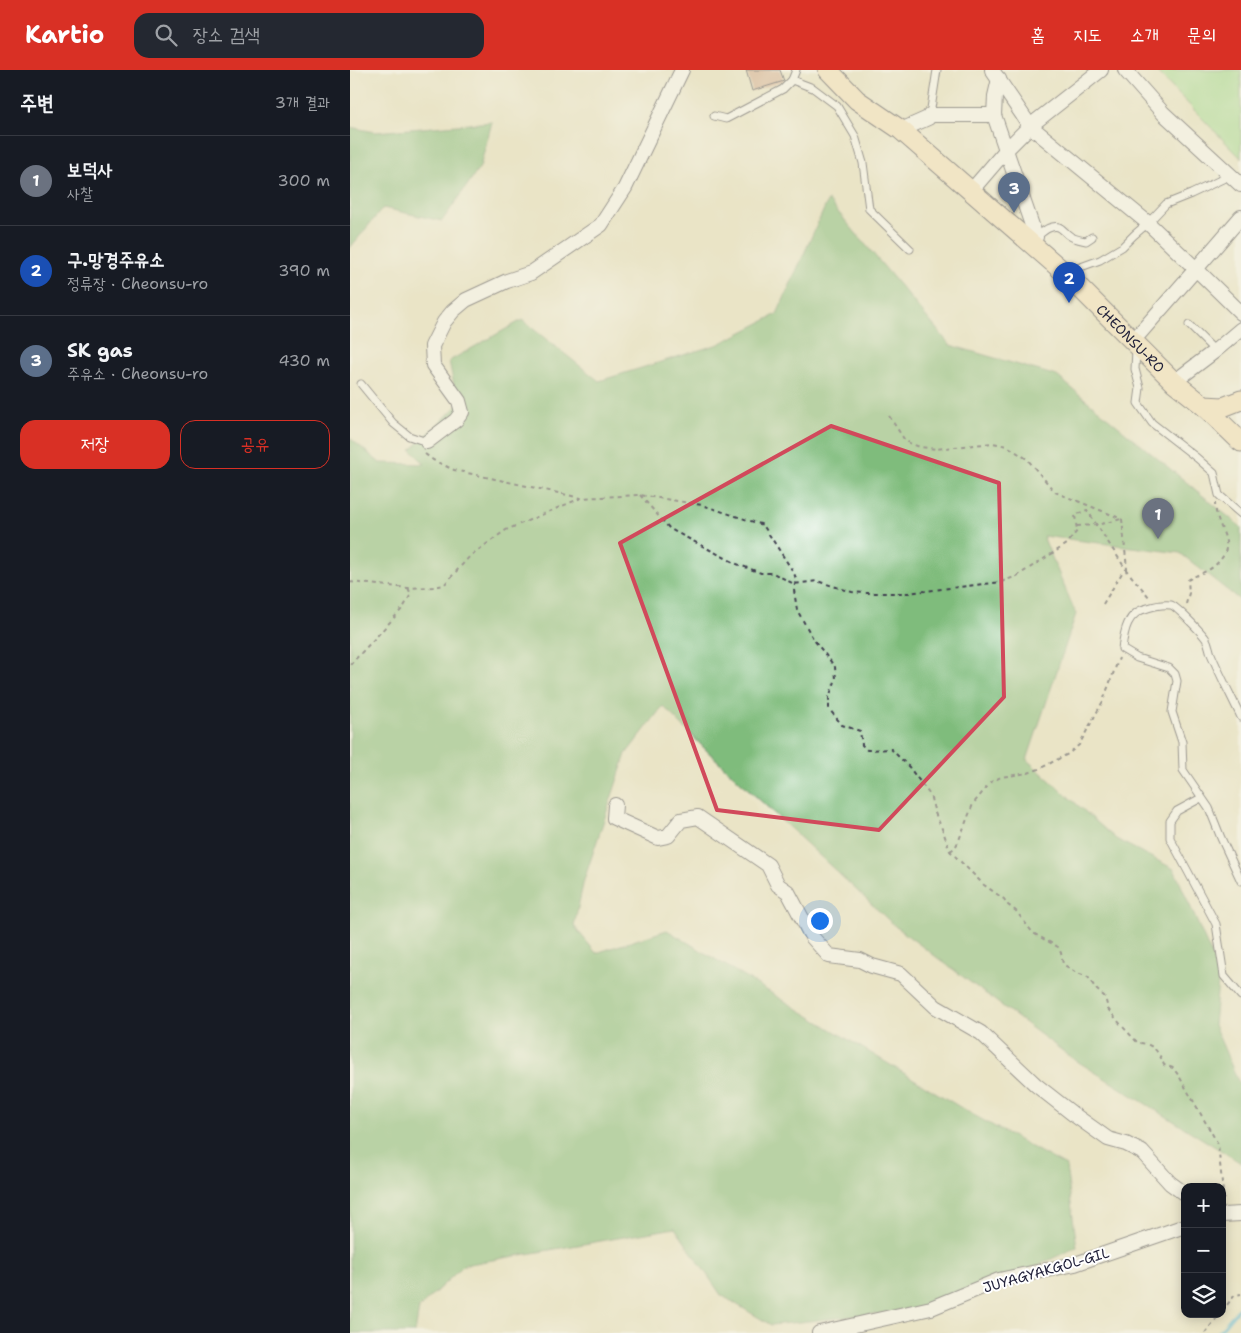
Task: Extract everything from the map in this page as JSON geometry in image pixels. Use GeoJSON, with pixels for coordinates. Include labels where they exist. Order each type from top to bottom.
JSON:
{"type":"FeatureCollection","features":[{"type":"Feature","properties":{"kind":"street"},"geometry":{"type":"LineString","coordinates":[[427,442],[456,420],[462,412],[459,401],[433,365],[432,346],[444,322],[466,300],[507,281],[531,273],[601,225],[625,188],[682,70]]}},
{"type":"Feature","properties":{"kind":"street","name":"CHEONSU-RO"},"geometry":{"type":"LineString","coordinates":[[828,70],[857,100],[901,130],[971,191],[1032,240],[1174,382],[1204,406],[1241,442]]}},
{"type":"Feature","properties":{"kind":"street"},"geometry":{"type":"LineString","coordinates":[[971,191],[1007,149],[1030,126],[1101,70]]}},
{"type":"Feature","properties":{"kind":"street"},"geometry":{"type":"LineString","coordinates":[[1125,70],[1163,114],[1236,180]]}},
{"type":"Feature","properties":{"kind":"street"},"geometry":{"type":"LineString","coordinates":[[995,75],[1030,126],[1148,223],[1241,313]]}},
{"type":"Feature","properties":{"kind":"street"},"geometry":{"type":"LineString","coordinates":[[995,75],[994,115],[1007,149],[1032,240]]}},
{"type":"Feature","properties":{"kind":"street"},"geometry":{"type":"LineString","coordinates":[[901,130],[928,118],[930,115],[994,115]]}},
{"type":"Feature","properties":{"kind":"street"},"geometry":{"type":"LineString","coordinates":[[1135,342],[1241,217]]}},
{"type":"Feature","properties":{"kind":"street"},"geometry":{"type":"LineString","coordinates":[[1174,382],[1215,352],[1241,329]]}},
{"type":"Feature","properties":{"kind":"street"},"geometry":{"type":"LineString","coordinates":[[1204,406],[1223,407],[1241,400]]}},
{"type":"Feature","properties":{"kind":"street"},"geometry":{"type":"LineString","coordinates":[[615,805],[614,818],[658,838],[668,836],[682,820],[698,817],[768,865],[778,885],[788,892],[812,937],[829,956],[860,960],[872,966],[901,974],[936,1007],[981,1034],[1036,1085],[1074,1114],[1108,1139],[1126,1144],[1142,1152],[1170,1183],[1181,1191]]}},
{"type":"Feature","properties":{"kind":"street"},"geometry":{"type":"LineString","coordinates":[[1226,1215],[1241,1214]]}},
{"type":"Feature","properties":{"kind":"street","name":"JUYAGYAKGOL-GIL"},"geometry":{"type":"LineString","coordinates":[[819,1333],[931,1308],[999,1280],[1075,1264],[1181,1227]]}},
{"type":"Feature","properties":{"kind":"lane"},"geometry":{"type":"LineString","coordinates":[[714,116],[726,120],[783,89],[792,80],[796,70]]}},
{"type":"Feature","properties":{"kind":"lane"},"geometry":{"type":"LineString","coordinates":[[930,115],[937,70]]}},
{"type":"Feature","properties":{"kind":"lane"},"geometry":{"type":"LineString","coordinates":[[792,80],[813,88],[837,106],[855,136],[863,163],[869,209],[910,249]]}},
{"type":"Feature","properties":{"kind":"lane"},"geometry":{"type":"LineString","coordinates":[[1065,273],[1100,260],[1122,247],[1166,204],[1236,180]]}},
{"type":"Feature","properties":{"kind":"lane"},"geometry":{"type":"LineString","coordinates":[[1032,240],[1049,228],[1059,227],[1064,229],[1069,236],[1080,240],[1086,241],[1092,236]]}},
{"type":"Feature","properties":{"kind":"lane"},"geometry":{"type":"LineString","coordinates":[[1189,325],[1215,352]]}},
{"type":"Feature","properties":{"kind":"lane"},"geometry":{"type":"LineString","coordinates":[[1135,342],[1135,369],[1140,388],[1138,403],[1152,423],[1214,473],[1219,495],[1241,514]]}},
{"type":"Feature","properties":{"kind":"lane"},"geometry":{"type":"LineString","coordinates":[[360,384],[393,423],[409,436],[427,442]]}},
{"type":"Feature","properties":{"kind":"lane"},"geometry":{"type":"LineString","coordinates":[[1241,717],[1206,640],[1180,610],[1171,605],[1157,606],[1139,610],[1129,620],[1124,633],[1122,649],[1137,658],[1169,668],[1175,674],[1177,681],[1172,712],[1182,742],[1183,770],[1209,808],[1241,881]]}},
{"type":"Feature","properties":{"kind":"lane"},"geometry":{"type":"LineString","coordinates":[[1201,798],[1177,811],[1170,821],[1170,838],[1216,924],[1224,976],[1241,996]]}},
{"type":"Feature","properties":{"kind":"path"},"geometry":{"type":"LineString","coordinates":[[889,416],[904,439],[920,447],[936,449],[993,443],[1007,446],[1027,459],[1055,492],[1068,499],[1122,519]]}},
{"type":"Feature","properties":{"kind":"path"},"geometry":{"type":"LineString","coordinates":[[427,442],[425,451],[427,457],[454,470],[582,498],[640,495],[690,502],[763,525],[794,573],[796,579],[794,584],[797,610],[817,645],[835,667],[836,680],[829,697],[830,709],[842,725],[860,731],[862,745],[867,750],[891,749],[909,767],[930,795],[950,851],[984,885],[1004,899],[1033,933],[1058,948],[1063,964],[1075,972],[1088,977],[1096,989],[1105,997],[1108,1009],[1132,1038],[1138,1043],[1146,1043],[1160,1052],[1164,1065],[1173,1068],[1179,1076],[1218,1144],[1221,1183]]}},
{"type":"Feature","properties":{"kind":"path"},"geometry":{"type":"LineString","coordinates":[[640,495],[670,529],[737,564],[761,573],[773,573],[794,584],[817,581],[852,592],[888,594],[1001,582],[1017,576],[1067,544],[1075,536],[1077,526],[1075,515],[1087,510],[1127,571],[1157,606]]}},
{"type":"Feature","properties":{"kind":"path"},"geometry":{"type":"LineString","coordinates":[[1187,604],[1189,593],[1188,580],[1212,568],[1223,558],[1228,550],[1216,512],[1215,499],[1219,495]]}},
{"type":"Feature","properties":{"kind":"path"},"geometry":{"type":"LineString","coordinates":[[350,582],[408,588],[433,588],[444,585],[470,556],[506,530],[582,498]]}},
{"type":"Feature","properties":{"kind":"path"},"geometry":{"type":"LineString","coordinates":[[1077,526],[1097,525],[1122,519]]}},
{"type":"Feature","properties":{"kind":"path"},"geometry":{"type":"LineString","coordinates":[[1122,519],[1127,571]]}},
{"type":"Feature","properties":{"kind":"path"},"geometry":{"type":"LineString","coordinates":[[1103,604],[1122,573],[1127,571]]}},
{"type":"Feature","properties":{"kind":"path"},"geometry":{"type":"LineString","coordinates":[[350,666],[403,608],[410,596],[408,588]]}},
{"type":"Feature","properties":{"kind":"path"},"geometry":{"type":"LineString","coordinates":[[950,851],[955,848],[959,840],[973,804],[991,782],[1001,777],[1040,769],[1068,754],[1079,745],[1103,701],[1122,649]]}},
{"type":"Feature","properties":{"kind":"path"},"geometry":{"type":"LineString","coordinates":[[1226,1306],[1235,1295],[1241,1294]]}},
{"type":"Feature","properties":{"kind":"path"},"geometry":{"type":"LineString","coordinates":[[1205,1333],[1217,1318]]}},
{"type":"Feature","properties":{"kind":"highlighted area"},"geometry":{"type":"Polygon","coordinates":[[[831,426],[999,483],[1004,697],[879,830],[717,810],[620,543],[831,426]]]}},
{"type":"Feature","properties":{"kind":"green space"},"geometry":{"type":"Polygon","coordinates":[[[1155,70],[1241,70],[1241,158],[1155,70]]]}},
{"type":"Feature","properties":{"kind":"green space"},"geometry":{"type":"Polygon","coordinates":[[[492,122],[480,167],[442,221],[383,208],[350,248],[350,127],[375,132],[492,122]]]}},
{"type":"Feature","properties":{"kind":"green space"},"geometry":{"type":"Polygon","coordinates":[[[828,200],[950,345],[1057,376],[1241,527],[1241,601],[1180,553],[1043,536],[1076,614],[1027,760],[1116,839],[1174,869],[1219,972],[1214,1025],[1241,1088],[1241,1163],[1072,1058],[896,927],[704,748],[663,706],[626,754],[584,880],[574,926],[596,953],[667,930],[970,1113],[1066,1166],[1077,1247],[951,1306],[771,1325],[721,1295],[675,1228],[464,1265],[419,1308],[415,1333],[350,1333],[350,438],[380,463],[425,464],[411,450],[458,405],[449,361],[522,320],[599,381],[719,344],[777,314],[828,200]]]}},
{"type":"Feature","properties":{"kind":"building"},"geometry":{"type":"Polygon","coordinates":[[[746,70],[780,70],[784,81],[752,91],[746,70]]]}},
{"type":"Feature","properties":{"kind":"waterway"},"geometry":{"type":"LineString","coordinates":[[1218,1333],[1241,1305]]}},
{"type":"Feature","properties":{"kind":"place","name":"SK gas"},"geometry":{"type":"Point","coordinates":[1014,213]}},
{"type":"Feature","properties":{"kind":"place","name":"구.망경주유소"},"geometry":{"type":"Point","coordinates":[1069,303]}},
{"type":"Feature","properties":{"kind":"place","name":"보덕사"},"geometry":{"type":"Point","coordinates":[1158,539]}}]}
